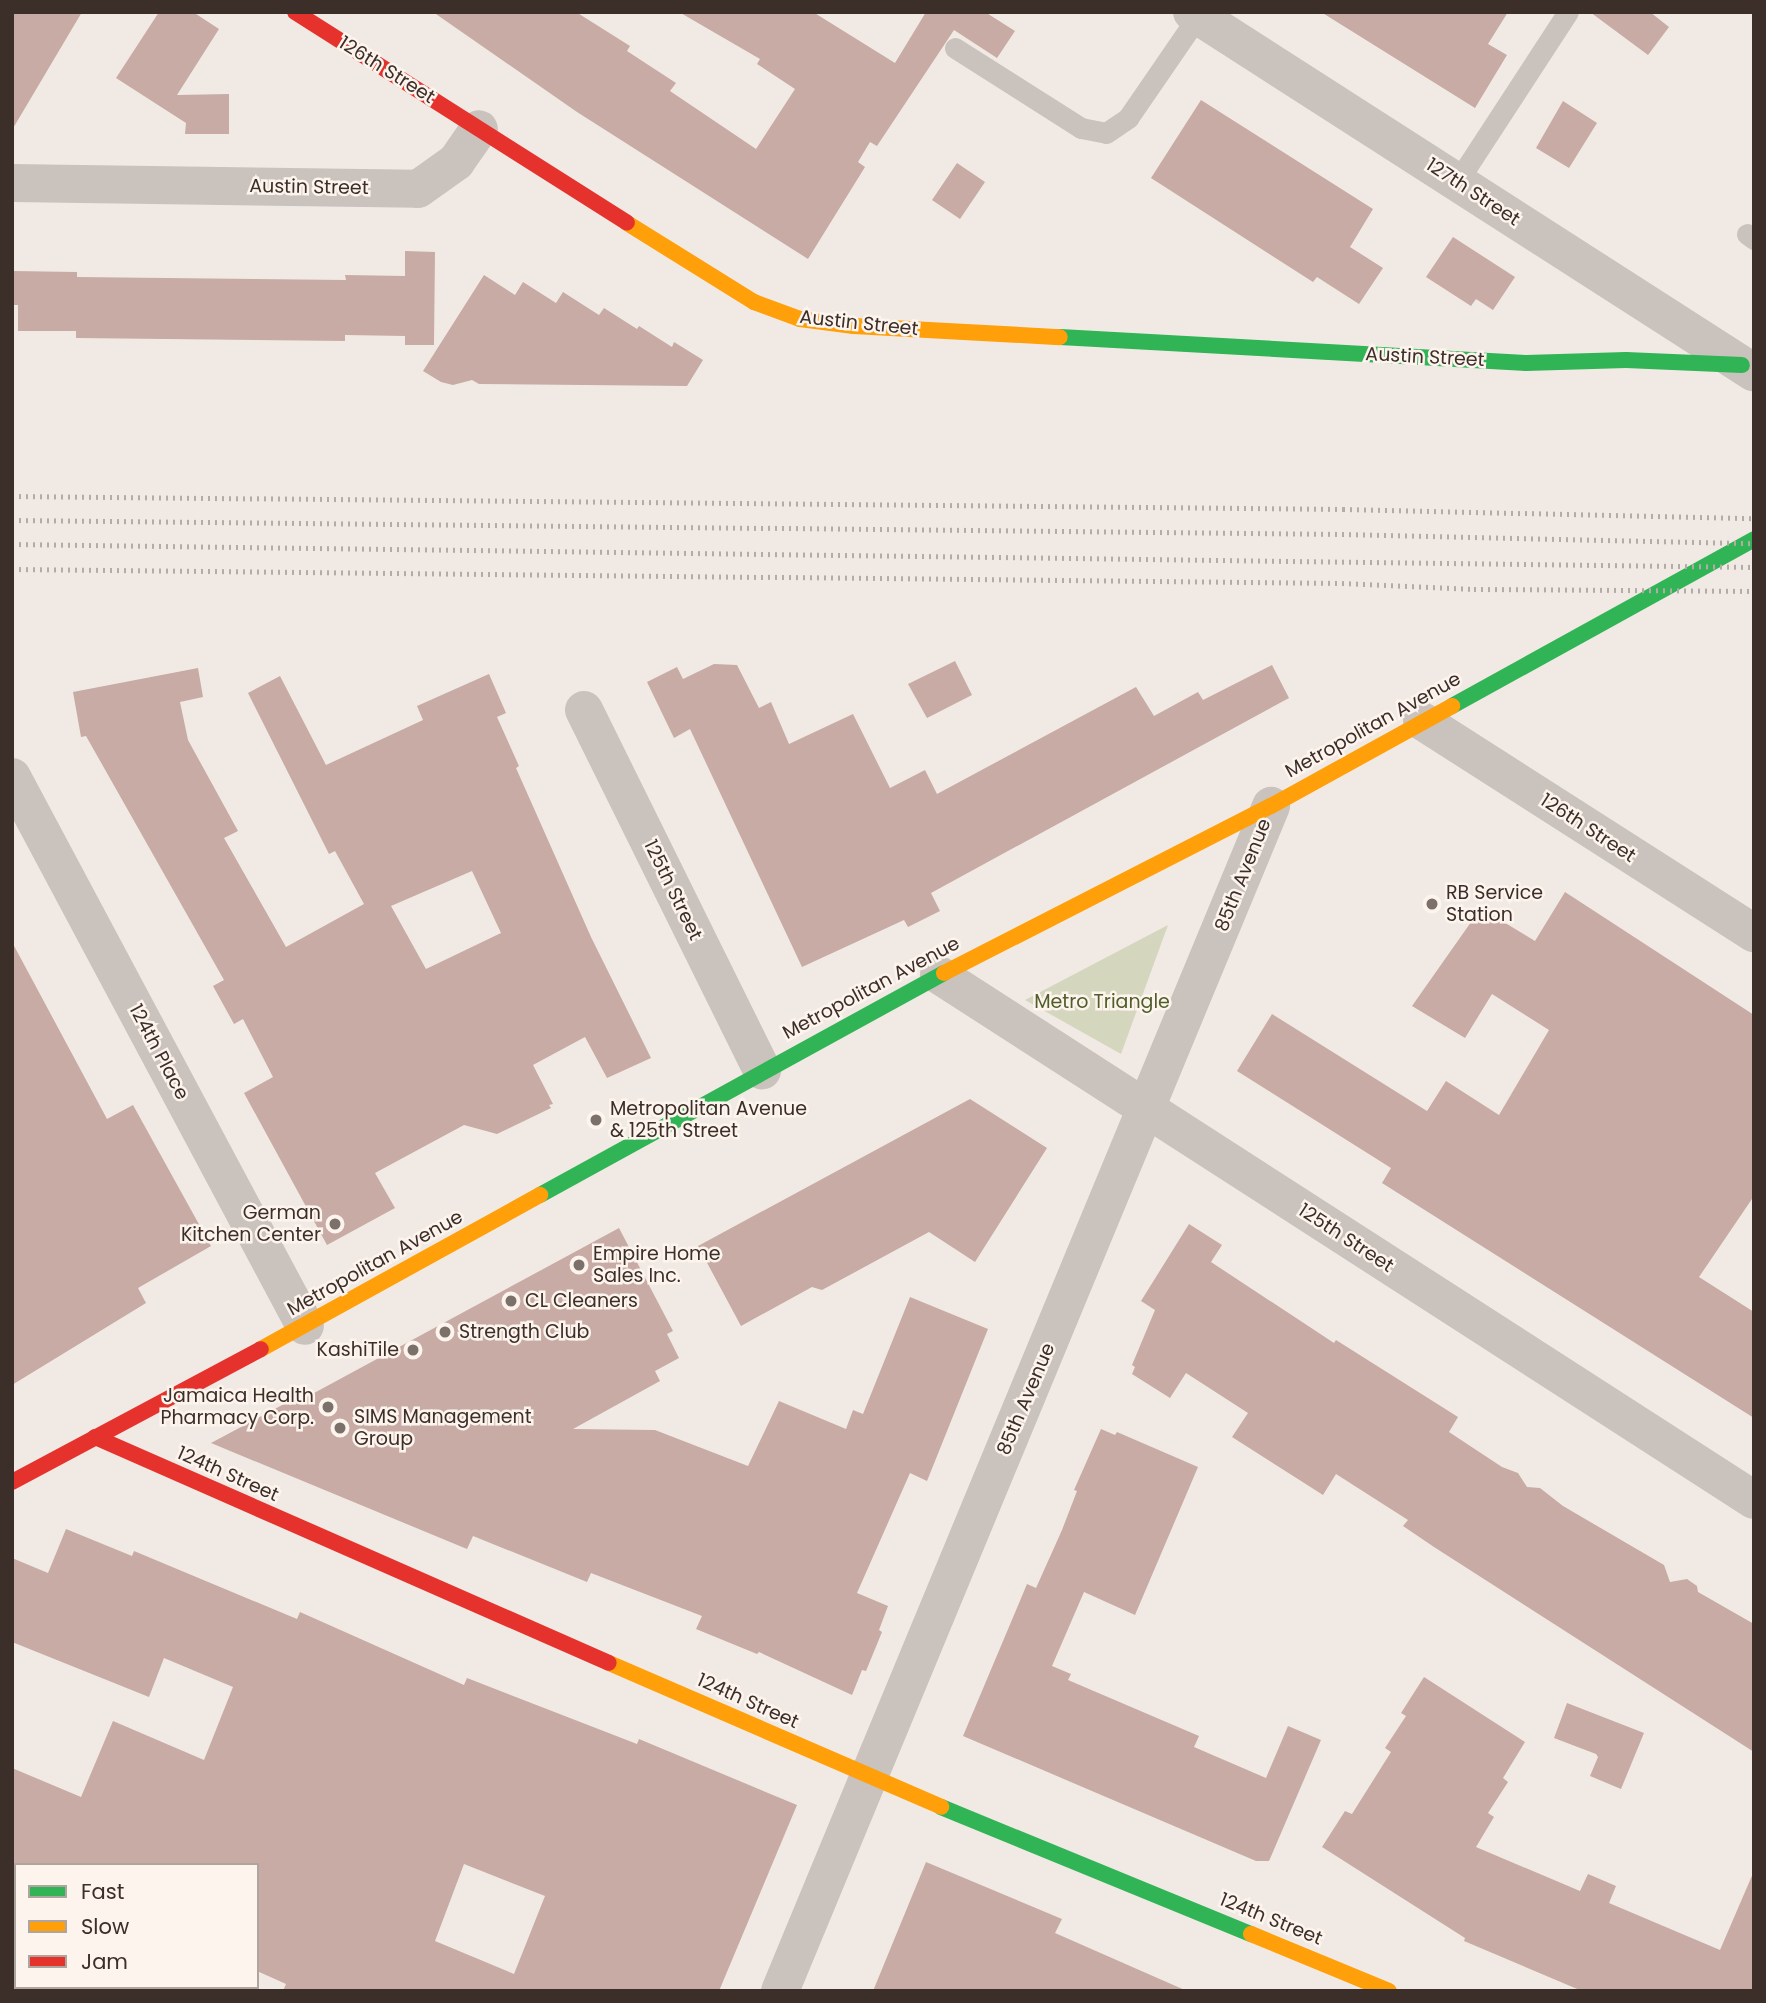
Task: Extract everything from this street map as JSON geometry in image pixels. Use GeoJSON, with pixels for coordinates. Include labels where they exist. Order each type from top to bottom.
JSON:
{"type":"FeatureCollection","features":[{"type":"Feature","properties":{"kind":"street","name":"126th Street"},"geometry":{"type":"LineString","coordinates":[[295,12],[479,129]]}},
{"type":"Feature","properties":{"kind":"street","name":"127th Street"},"geometry":{"type":"LineString","coordinates":[[1195,14],[1748,369]]}},
{"type":"Feature","properties":{"kind":"street","name":"Austin Street"},"geometry":{"type":"LineString","coordinates":[[12,183],[418,189],[456,162],[479,129],[754,302],[800,319],[867,327],[1527,363],[1626,360],[1748,369]]}},
{"type":"Feature","properties":{"kind":"street","name":"Metropolitan Avenue"},"geometry":{"type":"LineString","coordinates":[[12,1482],[305,1326],[762,1070],[939,975],[1271,806],[1754,539]]}},
{"type":"Feature","properties":{"kind":"street","name":"125th Street"},"geometry":{"type":"LineString","coordinates":[[584,710],[762,1070]]}},
{"type":"Feature","properties":{"kind":"street","name":"126th Street"},"geometry":{"type":"LineString","coordinates":[[1422,722],[1754,933]]}},
{"type":"Feature","properties":{"kind":"street","name":"124th Place"},"geometry":{"type":"LineString","coordinates":[[12,777],[21,816],[305,1326]]}},
{"type":"Feature","properties":{"kind":"street","name":"85th Avenue"},"geometry":{"type":"LineString","coordinates":[[780,1991],[1148,1110],[1271,806]]}},
{"type":"Feature","properties":{"kind":"street","name":"125th Street"},"geometry":{"type":"LineString","coordinates":[[939,975],[1754,1500]]}},
{"type":"Feature","properties":{"kind":"street","name":"124th Street"},"geometry":{"type":"LineString","coordinates":[[95,1437],[869,1777],[1389,1991]]}},
{"type":"Feature","properties":{"kind":"lane"},"geometry":{"type":"LineString","coordinates":[[1457,182],[1568,12]]}},
{"type":"Feature","properties":{"kind":"lane"},"geometry":{"type":"LineString","coordinates":[[955,48],[1081,128],[1106,133],[1128,118],[1195,14]]}},
{"type":"Feature","properties":{"kind":"green space","name":"Metro Triangle"},"geometry":{"type":"Polygon","coordinates":[[[1168,925],[1121,1054],[1025,1000],[1168,925]]]}},
{"type":"Feature","properties":{"kind":"building"},"geometry":{"type":"Polygon","coordinates":[[[12,12],[82,12],[12,130],[12,12]]]}},
{"type":"Feature","properties":{"kind":"building"},"geometry":{"type":"Polygon","coordinates":[[[159,12],[193,12],[219,29],[177,95],[229,94],[229,134],[185,134],[186,123],[116,78],[159,12]]]}},
{"type":"Feature","properties":{"kind":"building"},"geometry":{"type":"Polygon","coordinates":[[[433,12],[576,12],[630,46],[627,51],[676,83],[670,91],[756,149],[795,89],[757,64],[760,59],[679,12],[813,12],[895,63],[926,12],[985,12],[1015,31],[997,58],[954,30],[877,146],[870,142],[858,162],[865,167],[808,259],[577,112],[433,12]]]}},
{"type":"Feature","properties":{"kind":"building"},"geometry":{"type":"Polygon","coordinates":[[[1321,12],[1508,12],[1488,44],[1507,55],[1475,108],[1321,12]]]}},
{"type":"Feature","properties":{"kind":"building"},"geometry":{"type":"Polygon","coordinates":[[[1590,12],[1650,12],[1669,27],[1648,55],[1590,12]]]}},
{"type":"Feature","properties":{"kind":"building"},"geometry":{"type":"Polygon","coordinates":[[[1201,100],[1373,209],[1350,247],[1383,268],[1359,304],[1317,277],[1313,282],[1151,178],[1201,100]]]}},
{"type":"Feature","properties":{"kind":"building"},"geometry":{"type":"Polygon","coordinates":[[[1563,101],[1597,123],[1569,168],[1536,148],[1563,101]]]}},
{"type":"Feature","properties":{"kind":"building"},"geometry":{"type":"Polygon","coordinates":[[[957,163],[985,182],[960,219],[932,200],[957,163]]]}},
{"type":"Feature","properties":{"kind":"building"},"geometry":{"type":"Polygon","coordinates":[[[1453,237],[1515,277],[1493,310],[1476,299],[1471,306],[1426,277],[1453,237]]]}},
{"type":"Feature","properties":{"kind":"building"},"geometry":{"type":"Polygon","coordinates":[[[405,251],[435,252],[434,345],[405,345],[405,336],[345,335],[345,341],[76,338],[76,331],[18,331],[18,305],[12,305],[12,271],[77,272],[77,277],[346,280],[345,275],[405,276],[405,251]]]}},
{"type":"Feature","properties":{"kind":"building"},"geometry":{"type":"Polygon","coordinates":[[[484,275],[515,295],[523,282],[556,303],[563,292],[599,315],[604,308],[637,329],[639,326],[672,347],[674,342],[703,360],[687,386],[479,384],[472,380],[453,385],[441,382],[423,371],[484,275]]]}},
{"type":"Feature","properties":{"kind":"building"},"geometry":{"type":"Polygon","coordinates":[[[955,661],[972,695],[927,718],[908,684],[955,661]]]}},
{"type":"Feature","properties":{"kind":"building"},"geometry":{"type":"Polygon","coordinates":[[[714,664],[737,665],[759,708],[771,702],[789,744],[853,714],[890,788],[925,770],[937,794],[1136,687],[1154,716],[1198,692],[1203,700],[1272,665],[1289,698],[931,893],[940,911],[908,927],[904,920],[802,967],[690,729],[674,738],[647,682],[677,667],[683,679],[714,664]]]}},
{"type":"Feature","properties":{"kind":"building"},"geometry":{"type":"Polygon","coordinates":[[[198,668],[203,697],[180,702],[188,740],[238,831],[224,838],[286,947],[364,904],[335,851],[329,854],[248,693],[280,676],[326,765],[423,720],[417,706],[489,674],[506,713],[497,717],[519,766],[516,768],[591,937],[651,1058],[607,1078],[585,1037],[533,1065],[553,1104],[549,1105],[551,1108],[497,1134],[464,1125],[375,1173],[395,1208],[327,1245],[244,1093],[273,1077],[243,1019],[234,1024],[213,986],[224,980],[86,736],[81,737],[73,692],[198,668]],[[472,871],[391,906],[426,969],[501,933],[472,871]]]}},
{"type":"Feature","properties":{"kind":"building"},"geometry":{"type":"Polygon","coordinates":[[[1565,892],[1754,1015],[1754,1196],[1699,1277],[1754,1312],[1754,1418],[1382,1183],[1391,1168],[1237,1071],[1272,1014],[1427,1111],[1446,1081],[1499,1115],[1549,1030],[1492,994],[1465,1038],[1412,1006],[1476,915],[1492,915],[1535,941],[1565,892]]]}},
{"type":"Feature","properties":{"kind":"building"},"geometry":{"type":"Polygon","coordinates":[[[12,942],[107,1119],[133,1105],[211,1246],[138,1288],[146,1303],[12,1385],[12,942]]]}},
{"type":"Feature","properties":{"kind":"building"},"geometry":{"type":"Polygon","coordinates":[[[970,1099],[1047,1148],[975,1262],[929,1232],[822,1290],[812,1287],[741,1326],[698,1246],[970,1099]]]}},
{"type":"Feature","properties":{"kind":"building"},"geometry":{"type":"Polygon","coordinates":[[[1189,1224],[1222,1245],[1211,1262],[1334,1343],[1336,1340],[1458,1417],[1449,1432],[1502,1467],[1518,1473],[1527,1487],[1540,1488],[1563,1506],[1664,1565],[1670,1582],[1687,1579],[1697,1586],[1698,1592],[1754,1624],[1754,1752],[1434,1547],[1403,1526],[1408,1520],[1336,1474],[1323,1495],[1232,1437],[1248,1413],[1186,1373],[1170,1398],[1132,1374],[1135,1367],[1132,1365],[1155,1310],[1141,1301],[1189,1224]]]}},
{"type":"Feature","properties":{"kind":"building"},"geometry":{"type":"Polygon","coordinates":[[[619,1228],[673,1331],[667,1334],[679,1358],[655,1371],[660,1381],[573,1429],[655,1430],[748,1466],[779,1401],[846,1429],[853,1410],[863,1414],[910,1297],[988,1329],[927,1481],[910,1473],[857,1593],[888,1606],[879,1630],[882,1632],[866,1671],[862,1670],[852,1695],[759,1652],[757,1654],[696,1629],[702,1616],[591,1573],[587,1582],[473,1536],[467,1549],[211,1443],[301,1395],[303,1399],[619,1228]]]}},
{"type":"Feature","properties":{"kind":"building"},"geometry":{"type":"Polygon","coordinates":[[[1101,1429],[1115,1435],[1117,1432],[1198,1467],[1135,1615],[1084,1592],[1052,1666],[1071,1674],[1068,1680],[1199,1736],[1194,1747],[1266,1778],[1288,1726],[1321,1740],[1269,1861],[1256,1861],[963,1736],[1027,1584],[1036,1588],[1062,1530],[1077,1491],[1074,1490],[1101,1429]]]}},
{"type":"Feature","properties":{"kind":"building"},"geometry":{"type":"Polygon","coordinates":[[[66,1529],[132,1556],[134,1551],[297,1619],[300,1612],[464,1685],[467,1678],[637,1744],[639,1739],[797,1805],[719,1991],[283,1991],[286,1984],[259,1972],[259,1863],[12,1865],[12,1768],[81,1797],[113,1721],[204,1760],[233,1687],[164,1658],[149,1697],[12,1642],[12,1558],[48,1573],[66,1529]],[[464,1864],[435,1941],[514,1974],[545,1896],[464,1864]]]}},
{"type":"Feature","properties":{"kind":"building"},"geometry":{"type":"Polygon","coordinates":[[[1424,1677],[1525,1742],[1503,1778],[1508,1782],[1488,1813],[1494,1817],[1476,1847],[1580,1891],[1588,1874],[1616,1886],[1609,1903],[1720,1950],[1754,1871],[1754,1991],[1582,1991],[1464,1941],[1465,1938],[1322,1847],[1345,1811],[1352,1814],[1391,1752],[1385,1748],[1406,1716],[1401,1713],[1424,1677]]]}},
{"type":"Feature","properties":{"kind":"building"},"geometry":{"type":"Polygon","coordinates":[[[1567,1703],[1644,1733],[1621,1789],[1590,1776],[1598,1757],[1596,1754],[1554,1738],[1567,1703]]]}},
{"type":"Feature","properties":{"kind":"building"},"geometry":{"type":"Polygon","coordinates":[[[926,1862],[1062,1919],[1055,1933],[1187,1991],[873,1991],[926,1862]]]}},
{"type":"Feature","properties":{"kind":"railway"},"geometry":{"type":"LineString","coordinates":[[12,496],[1343,509],[1754,518]]}},
{"type":"Feature","properties":{"kind":"railway"},"geometry":{"type":"LineString","coordinates":[[12,520],[1342,534],[1754,543]]}},
{"type":"Feature","properties":{"kind":"railway"},"geometry":{"type":"LineString","coordinates":[[12,544],[1754,567]]}},
{"type":"Feature","properties":{"kind":"railway"},"geometry":{"type":"LineString","coordinates":[[12,569],[1342,583],[1474,589],[1754,591]]}},
{"type":"Feature","properties":{"kind":"traffic: fast"},"geometry":{"type":"LineString","coordinates":[[1060,337],[1526,363],[1626,360],[1742,365]]}},
{"type":"Feature","properties":{"kind":"traffic: fast"},"geometry":{"type":"LineString","coordinates":[[1452,706],[1754,539]]}},
{"type":"Feature","properties":{"kind":"traffic: fast"},"geometry":{"type":"LineString","coordinates":[[540,1195],[944,973]]}},
{"type":"Feature","properties":{"kind":"traffic: fast"},"geometry":{"type":"LineString","coordinates":[[941,1807],[1251,1934]]}},
{"type":"Feature","properties":{"kind":"traffic: slow"},"geometry":{"type":"LineString","coordinates":[[627,223],[754,302],[800,319],[854,326],[1060,337]]}},
{"type":"Feature","properties":{"kind":"traffic: slow"},"geometry":{"type":"LineString","coordinates":[[944,973],[1271,806],[1452,706]]}},
{"type":"Feature","properties":{"kind":"traffic: slow"},"geometry":{"type":"LineString","coordinates":[[261,1349],[540,1195]]}},
{"type":"Feature","properties":{"kind":"traffic: slow"},"geometry":{"type":"LineString","coordinates":[[609,1663],[941,1807]]}},
{"type":"Feature","properties":{"kind":"traffic: slow"},"geometry":{"type":"LineString","coordinates":[[1251,1934],[1389,1991]]}},
{"type":"Feature","properties":{"kind":"traffic: jam"},"geometry":{"type":"LineString","coordinates":[[295,12],[627,223]]}},
{"type":"Feature","properties":{"kind":"traffic: jam"},"geometry":{"type":"LineString","coordinates":[[12,1482],[261,1349]]}},
{"type":"Feature","properties":{"kind":"traffic: jam"},"geometry":{"type":"LineString","coordinates":[[95,1437],[609,1663]]}},
{"type":"Feature","properties":{"kind":"place","name":"RB Service Station"},"geometry":{"type":"Point","coordinates":[1432,904]}},
{"type":"Feature","properties":{"kind":"place","name":"Metropolitan Avenue & 125th Street"},"geometry":{"type":"Point","coordinates":[596,1120]}},
{"type":"Feature","properties":{"kind":"place","name":"German Kitchen Center"},"geometry":{"type":"Point","coordinates":[335,1224]}},
{"type":"Feature","properties":{"kind":"place","name":"Empire Home Sales Inc."},"geometry":{"type":"Point","coordinates":[579,1265]}},
{"type":"Feature","properties":{"kind":"place","name":"CL Cleaners"},"geometry":{"type":"Point","coordinates":[511,1301]}},
{"type":"Feature","properties":{"kind":"place","name":"Strength Club"},"geometry":{"type":"Point","coordinates":[445,1332]}},
{"type":"Feature","properties":{"kind":"place","name":"KashiTile"},"geometry":{"type":"Point","coordinates":[413,1350]}},
{"type":"Feature","properties":{"kind":"place","name":"Jamaica Health Pharmacy Corp."},"geometry":{"type":"Point","coordinates":[328,1407]}},
{"type":"Feature","properties":{"kind":"place","name":"SIMS Management Group"},"geometry":{"type":"Point","coordinates":[340,1428]}}]}
